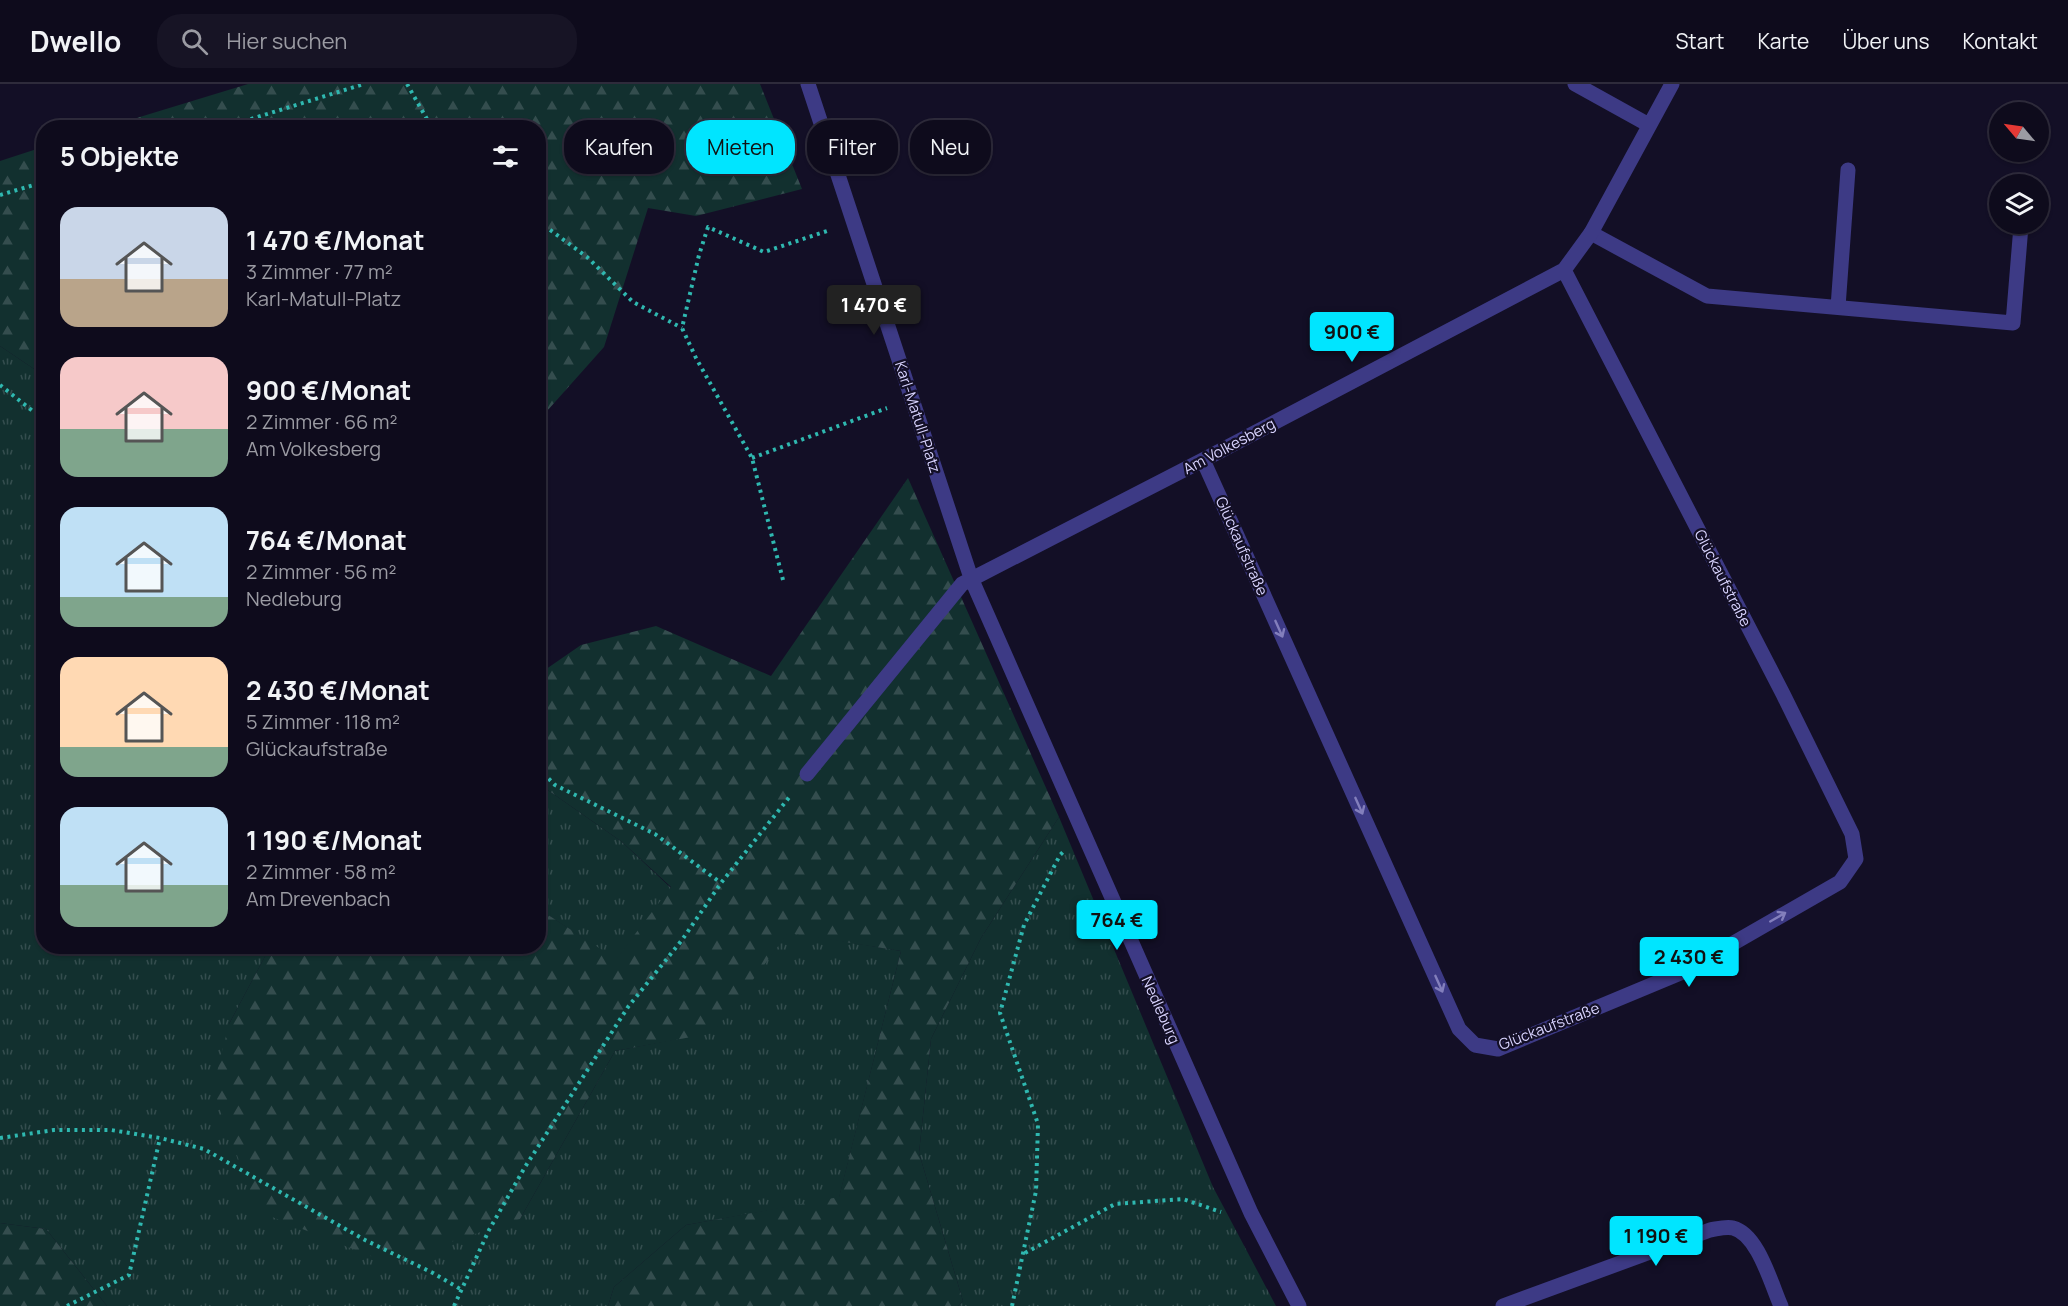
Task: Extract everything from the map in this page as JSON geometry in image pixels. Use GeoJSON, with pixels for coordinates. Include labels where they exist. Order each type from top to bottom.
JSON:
{"type":"FeatureCollection","features":[{"type":"Feature","properties":{"kind":"street","name":"Karl-Matull-Platz"},"geometry":{"type":"LineString","coordinates":[[808,84],[971,579]]}},
{"type":"Feature","properties":{"kind":"street"},"geometry":{"type":"LineString","coordinates":[[1575,84],[1649,125]]}},
{"type":"Feature","properties":{"kind":"street","name":"Am Volkesberg"},"geometry":{"type":"LineString","coordinates":[[807,774],[962,584],[1564,270],[1591,233],[1672,84]]}},
{"type":"Feature","properties":{"kind":"street"},"geometry":{"type":"LineString","coordinates":[[1838,307],[1848,170]]}},
{"type":"Feature","properties":{"kind":"street"},"geometry":{"type":"LineString","coordinates":[[1591,233],[1707,296],[2013,323],[2020,234]]}},
{"type":"Feature","properties":{"kind":"street","name":"Glückaufstraße"},"geometry":{"type":"LineString","coordinates":[[1203,460],[1459,1029],[1475,1045],[1498,1049],[1686,971],[1840,882],[1856,859],[1852,834],[1783,693],[1564,270]]}},
{"type":"Feature","properties":{"kind":"street","name":"Nedleburg"},"geometry":{"type":"LineString","coordinates":[[971,579],[1251,1213],[1299,1306]]}},
{"type":"Feature","properties":{"kind":"street"},"geometry":{"type":"LineString","coordinates":[[1503,1306],[1710,1230],[1732,1227],[1742,1232],[1754,1244],[1781,1306]]}},
{"type":"Feature","properties":{"kind":"path"},"geometry":{"type":"LineString","coordinates":[[248,120],[364,84]]}},
{"type":"Feature","properties":{"kind":"path"},"geometry":{"type":"LineString","coordinates":[[406,84],[427,120]]}},
{"type":"Feature","properties":{"kind":"path"},"geometry":{"type":"LineString","coordinates":[[0,195],[36,184]]}},
{"type":"Feature","properties":{"kind":"path"},"geometry":{"type":"LineString","coordinates":[[682,328],[708,227],[764,252],[853,223]]}},
{"type":"Feature","properties":{"kind":"path"},"geometry":{"type":"LineString","coordinates":[[546,227],[586,257],[633,302],[682,328],[696,358],[752,458],[783,580]]}},
{"type":"Feature","properties":{"kind":"path"},"geometry":{"type":"LineString","coordinates":[[0,385],[36,414]]}},
{"type":"Feature","properties":{"kind":"path"},"geometry":{"type":"LineString","coordinates":[[752,458],[912,399]]}},
{"type":"Feature","properties":{"kind":"path"},"geometry":{"type":"LineString","coordinates":[[454,1306],[489,1230],[555,1119],[628,1007],[682,940],[721,883],[807,774]]}},
{"type":"Feature","properties":{"kind":"path"},"geometry":{"type":"LineString","coordinates":[[546,776],[555,785],[655,834],[721,883]]}},
{"type":"Feature","properties":{"kind":"path"},"geometry":{"type":"LineString","coordinates":[[1012,1306],[1036,1191],[1038,1124],[1000,1013],[1023,925],[1060,855],[1084,837]]}},
{"type":"Feature","properties":{"kind":"path"},"geometry":{"type":"LineString","coordinates":[[0,1138],[65,1130],[111,1130],[160,1138],[204,1149],[365,1240],[433,1273],[462,1290]]}},
{"type":"Feature","properties":{"kind":"path"},"geometry":{"type":"LineString","coordinates":[[67,1306],[129,1275],[160,1138]]}},
{"type":"Feature","properties":{"kind":"path"},"geometry":{"type":"LineString","coordinates":[[1024,1254],[1115,1204],[1183,1199],[1238,1218],[1251,1213]]}},
{"type":"Feature","properties":{"kind":"green space"},"geometry":{"type":"Polygon","coordinates":[[[248,84],[760,84],[774,120],[686,120],[686,174],[795,174],[795,172],[802,189],[696,216],[648,208],[604,347],[546,412],[546,120],[130,120],[248,84]]]}},
{"type":"Feature","properties":{"kind":"green space"},"geometry":{"type":"Polygon","coordinates":[[[36,150],[36,370],[0,346],[0,161],[36,150]]]}},
{"type":"Feature","properties":{"kind":"green space"},"geometry":{"type":"Polygon","coordinates":[[[0,346],[36,370],[36,954],[266,954],[229,1024],[520,1219],[615,1051],[713,1032],[788,932],[901,951],[839,1198],[686,1225],[614,1287],[608,1306],[107,1306],[46,1229],[0,1223],[0,346]]]}},
{"type":"Feature","properties":{"kind":"green space"},"geometry":{"type":"Polygon","coordinates":[[[908,478],[1059,817],[981,938],[931,1039],[919,1153],[963,1301],[958,1306],[608,1306],[614,1287],[686,1225],[839,1197],[901,951],[788,933],[713,1033],[615,1051],[520,1219],[388,1263],[257,1211],[213,1088],[229,1024],[266,954],[546,954],[546,914],[616,959],[671,887],[622,842],[546,789],[546,669],[581,645],[656,626],[771,676],[908,478]]]}},
{"type":"Feature","properties":{"kind":"green space"},"geometry":{"type":"Polygon","coordinates":[[[546,789],[622,842],[671,888],[616,960],[546,914],[546,789]]]}},
{"type":"Feature","properties":{"kind":"green space"},"geometry":{"type":"Polygon","coordinates":[[[1059,817],[1213,1187],[1276,1306],[958,1306],[963,1301],[919,1153],[931,1039],[981,938],[1059,817]]]}},
{"type":"Feature","properties":{"kind":"green space"},"geometry":{"type":"Polygon","coordinates":[[[0,1223],[46,1229],[107,1306],[0,1306],[0,1223]]]}}]}
